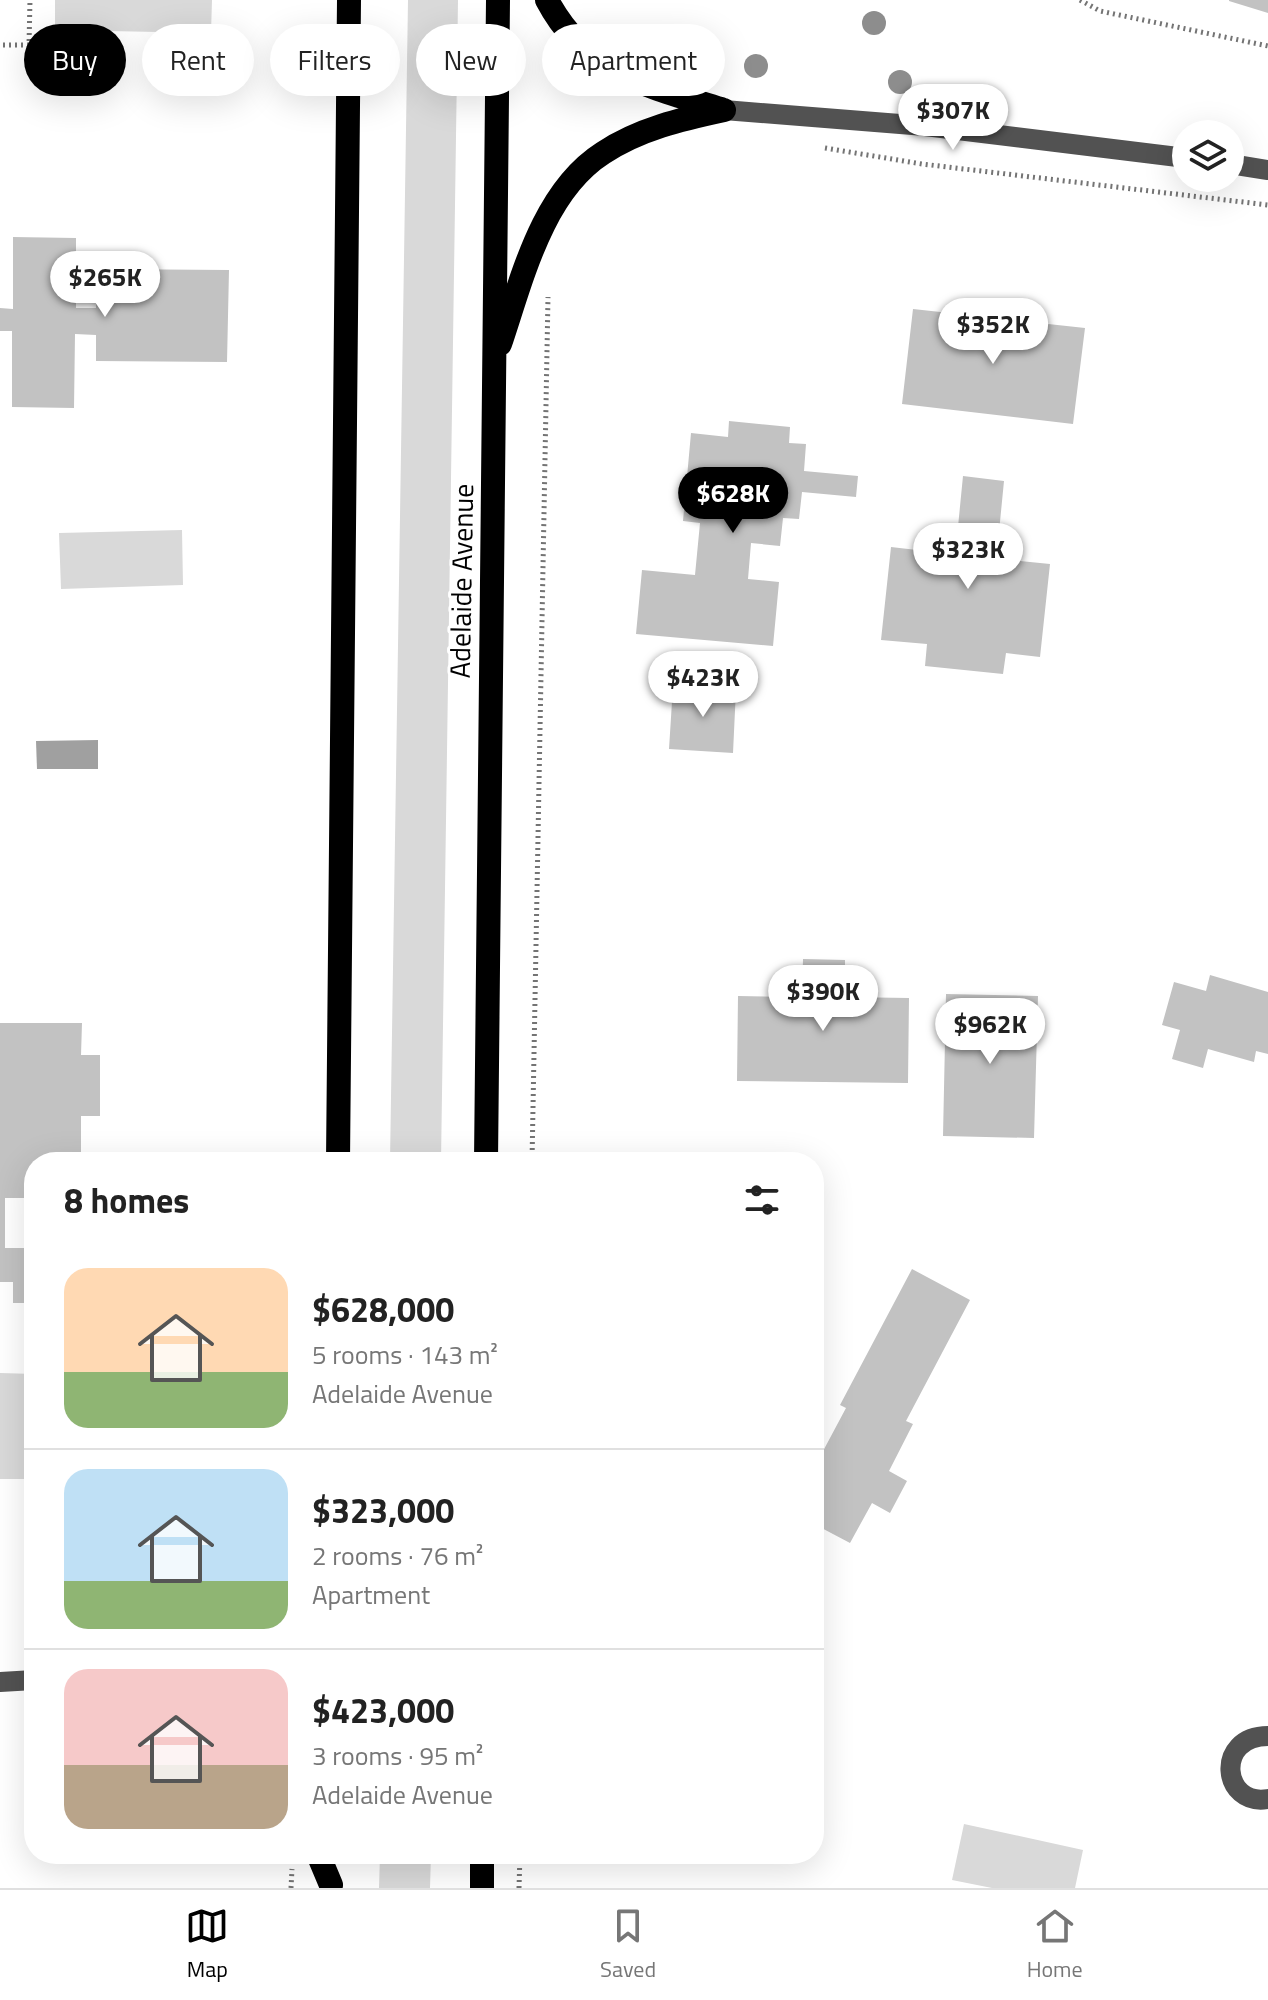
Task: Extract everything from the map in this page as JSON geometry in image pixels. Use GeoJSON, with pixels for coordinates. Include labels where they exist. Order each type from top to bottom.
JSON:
{"type":"FeatureCollection","features":[{"type":"Feature","properties":{"kind":"highway"},"geometry":{"type":"LineString","coordinates":[[338,1152],[349,0]]}},
{"type":"Feature","properties":{"kind":"highway","name":"Adelaide Avenue"},"geometry":{"type":"LineString","coordinates":[[486,1152],[498,0]]}},
{"type":"Feature","properties":{"kind":"highway"},"geometry":{"type":"LineString","coordinates":[[547,0],[578,44],[605,67],[634,81],[724,110]]}},
{"type":"Feature","properties":{"kind":"highway"},"geometry":{"type":"LineString","coordinates":[[493,365],[530,255],[551,213],[577,176],[601,153],[631,138],[665,125],[724,110]]}},
{"type":"Feature","properties":{"kind":"highway"},"geometry":{"type":"LineString","coordinates":[[322,1864],[331,1887]]}},
{"type":"Feature","properties":{"kind":"highway"},"geometry":{"type":"LineString","coordinates":[[331,1887],[332,1864]]}},
{"type":"Feature","properties":{"kind":"highway"},"geometry":{"type":"LineString","coordinates":[[482,1864],[482,1888]]}},
{"type":"Feature","properties":{"kind":"street"},"geometry":{"type":"LineString","coordinates":[[724,110],[925,126],[1172,156]]}},
{"type":"Feature","properties":{"kind":"street"},"geometry":{"type":"LineString","coordinates":[[1244,166],[1268,170]]}},
{"type":"Feature","properties":{"kind":"street"},"geometry":{"type":"LineString","coordinates":[[0,1682],[24,1681]]}},
{"type":"Feature","properties":{"kind":"street"},"geometry":{"type":"LineString","coordinates":[[1268,1736],[1245,1740],[1231,1760],[1230,1773],[1236,1788],[1248,1798],[1268,1799]]}},
{"type":"Feature","properties":{"kind":"path"},"geometry":{"type":"LineString","coordinates":[[3,45],[29,45],[30,0]]}},
{"type":"Feature","properties":{"kind":"path"},"geometry":{"type":"LineString","coordinates":[[1080,0],[1100,11],[1268,46]]}},
{"type":"Feature","properties":{"kind":"path"},"geometry":{"type":"LineString","coordinates":[[822,148],[922,164],[1268,205]]}},
{"type":"Feature","properties":{"kind":"path"},"geometry":{"type":"LineString","coordinates":[[532,1152],[549,289]]}},
{"type":"Feature","properties":{"kind":"path"},"geometry":{"type":"LineString","coordinates":[[519,1888],[520,1864]]}},
{"type":"Feature","properties":{"kind":"shaded area"},"geometry":{"type":"Polygon","coordinates":[[[55,0],[212,0],[211,24],[142,24],[142,32],[126,31],[126,24],[55,24],[55,0]]]}},
{"type":"Feature","properties":{"kind":"shaded area"},"geometry":{"type":"Polygon","coordinates":[[[408,0],[458,0],[458,24],[416,24],[416,96],[457,96],[441,1152],[390,1152],[408,0]]]}},
{"type":"Feature","properties":{"kind":"shaded area"},"geometry":{"type":"Polygon","coordinates":[[[182,530],[183,585],[61,589],[59,533],[182,530]]]}},
{"type":"Feature","properties":{"kind":"shaded area"},"geometry":{"type":"Polygon","coordinates":[[[98,740],[98,769],[37,769],[36,741],[98,740]]]}},
{"type":"Feature","properties":{"kind":"shaded area"},"geometry":{"type":"Polygon","coordinates":[[[0,1373],[24,1374],[24,1479],[0,1479],[0,1373]]]}},
{"type":"Feature","properties":{"kind":"shaded area"},"geometry":{"type":"Polygon","coordinates":[[[964,1824],[1083,1850],[1075,1888],[992,1888],[952,1880],[964,1824]]]}},
{"type":"Feature","properties":{"kind":"shaded area"},"geometry":{"type":"Polygon","coordinates":[[[380,1864],[431,1864],[430,1888],[379,1888],[380,1864]]]}},
{"type":"Feature","properties":{"kind":"building"},"geometry":{"type":"Polygon","coordinates":[[[1229,0],[1268,0],[1268,13],[1229,1],[1229,0]]]}},
{"type":"Feature","properties":{"kind":"building"},"geometry":{"type":"Polygon","coordinates":[[[13,237],[76,238],[76,308],[96,308],[97,269],[229,270],[227,362],[96,361],[96,335],[75,334],[74,408],[12,407],[12,331],[0,331],[0,308],[13,309],[13,237]]]}},
{"type":"Feature","properties":{"kind":"building"},"geometry":{"type":"Polygon","coordinates":[[[913,309],[1085,328],[1073,424],[902,404],[913,309]]]}},
{"type":"Feature","properties":{"kind":"building"},"geometry":{"type":"Polygon","coordinates":[[[729,421],[790,427],[789,443],[806,444],[804,471],[858,476],[856,497],[802,492],[799,519],[783,518],[780,546],[751,543],[748,579],[779,582],[773,646],[636,634],[642,570],[695,575],[700,523],[683,521],[691,433],[728,437],[729,421]]]}},
{"type":"Feature","properties":{"kind":"building"},"geometry":{"type":"Polygon","coordinates":[[[963,476],[1004,481],[998,542],[1022,545],[1020,561],[1050,564],[1040,657],[1006,653],[1003,674],[925,666],[927,644],[881,640],[891,547],[934,552],[936,535],[957,537],[963,476]]]}},
{"type":"Feature","properties":{"kind":"building"},"geometry":{"type":"Polygon","coordinates":[[[673,686],[736,689],[733,753],[669,749],[673,686]]]}},
{"type":"Feature","properties":{"kind":"building"},"geometry":{"type":"Polygon","coordinates":[[[803,959],[845,960],[845,997],[909,998],[908,1083],[737,1081],[738,996],[802,997],[803,959]]]}},
{"type":"Feature","properties":{"kind":"building"},"geometry":{"type":"Polygon","coordinates":[[[1210,975],[1268,992],[1268,1054],[1256,1051],[1254,1062],[1208,1049],[1203,1068],[1172,1059],[1180,1030],[1162,1025],[1174,982],[1206,991],[1210,975]]]}},
{"type":"Feature","properties":{"kind":"building"},"geometry":{"type":"Polygon","coordinates":[[[946,994],[1038,996],[1034,1138],[943,1136],[946,994]]]}},
{"type":"Feature","properties":{"kind":"building"},"geometry":{"type":"Polygon","coordinates":[[[0,1023],[82,1023],[81,1055],[100,1055],[100,1116],[81,1116],[81,1152],[24,1152],[24,1198],[5,1198],[5,1248],[24,1248],[24,1303],[13,1303],[13,1282],[0,1282],[0,1023]]]}},
{"type":"Feature","properties":{"kind":"building"},"geometry":{"type":"Polygon","coordinates":[[[912,1269],[970,1300],[906,1421],[913,1424],[889,1471],[907,1481],[890,1513],[872,1503],[850,1543],[824,1529],[824,1449],[846,1408],[840,1405],[912,1269]]]}}]}
